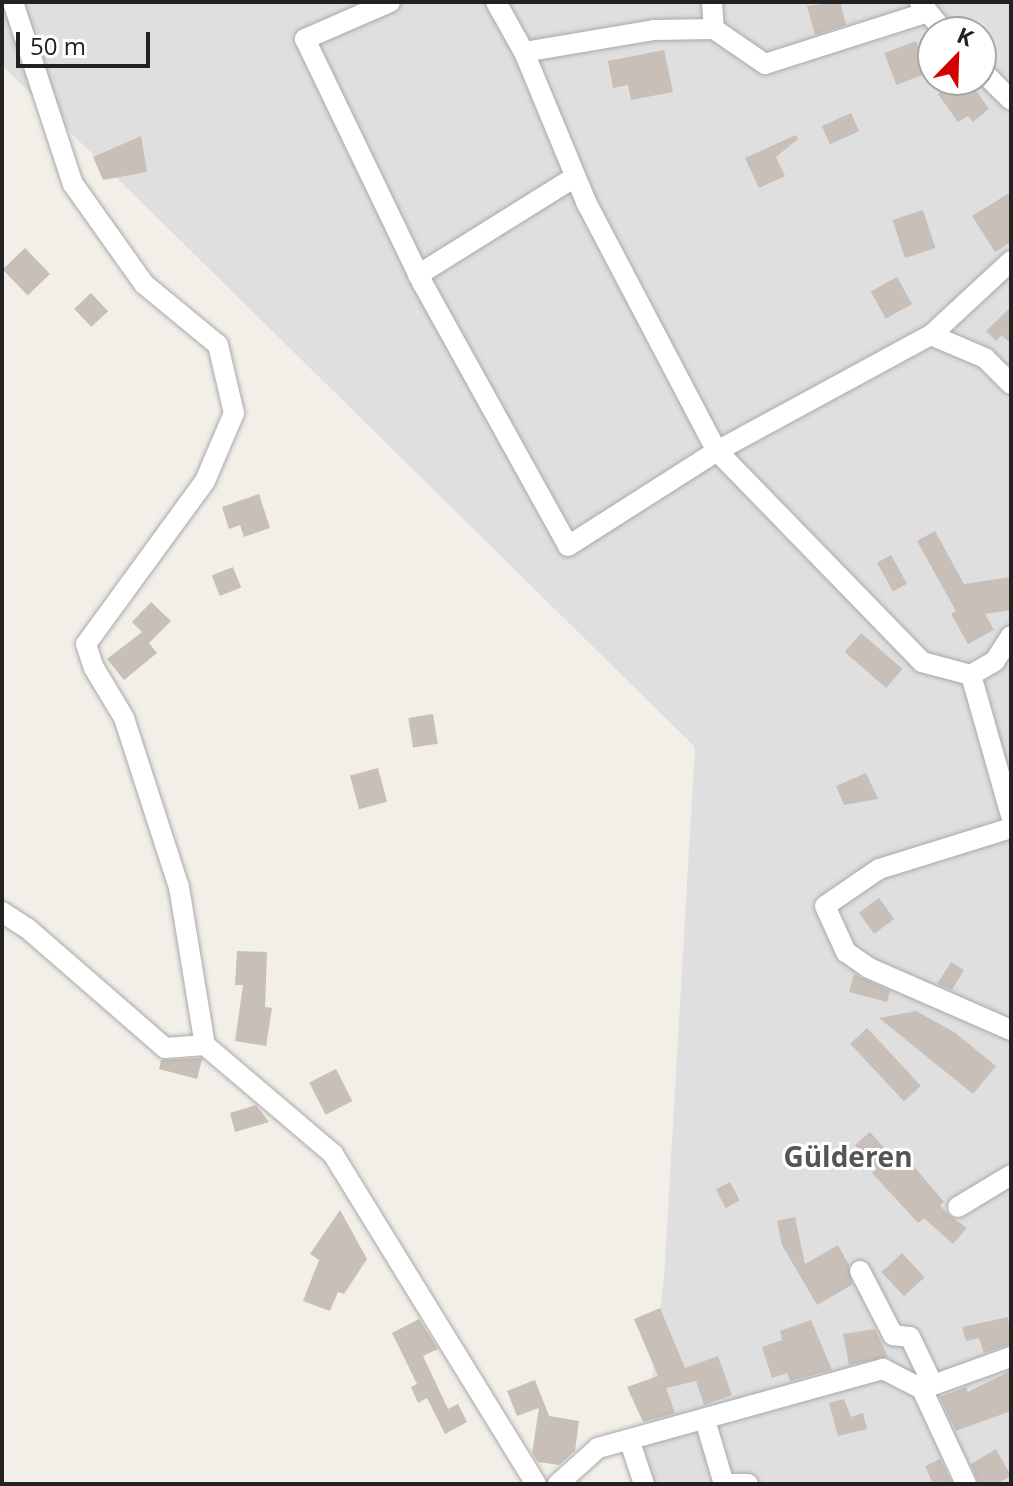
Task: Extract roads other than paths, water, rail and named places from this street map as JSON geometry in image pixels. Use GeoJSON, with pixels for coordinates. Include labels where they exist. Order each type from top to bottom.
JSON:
{"type":"FeatureCollection","features":[{"type":"Feature","properties":{"kind":"street"},"geometry":{"type":"LineString","coordinates":[[13,2],[73,184],[144,284],[218,345],[234,413],[205,481],[86,644],[94,668],[124,718],[179,887],[205,1045],[333,1154],[536,1484]]}},
{"type":"Feature","properties":{"kind":"street"},"geometry":{"type":"LineString","coordinates":[[390,2],[305,39],[418,275],[568,546],[717,451],[931,335],[1011,261]]}},
{"type":"Feature","properties":{"kind":"street"},"geometry":{"type":"LineString","coordinates":[[496,2],[524,52],[575,177],[717,451],[922,662],[971,675],[995,661],[1011,636]]}},
{"type":"Feature","properties":{"kind":"street"},"geometry":{"type":"LineString","coordinates":[[712,2],[714,29]]}},
{"type":"Feature","properties":{"kind":"street"},"geometry":{"type":"LineString","coordinates":[[524,52],[654,30],[714,29],[765,64],[923,8]]}},
{"type":"Feature","properties":{"kind":"street"},"geometry":{"type":"LineString","coordinates":[[418,275],[575,177]]}},
{"type":"Feature","properties":{"kind":"street"},"geometry":{"type":"LineString","coordinates":[[931,335],[985,358],[1011,384]]}},
{"type":"Feature","properties":{"kind":"street"},"geometry":{"type":"LineString","coordinates":[[971,675],[1011,815]]}},
{"type":"Feature","properties":{"kind":"street"},"geometry":{"type":"LineString","coordinates":[[1011,828],[879,869],[825,906],[846,952],[869,968],[1011,1030]]}},
{"type":"Feature","properties":{"kind":"street"},"geometry":{"type":"LineString","coordinates":[[2,912],[27,928],[165,1048],[205,1045]]}},
{"type":"Feature","properties":{"kind":"street"},"geometry":{"type":"LineString","coordinates":[[958,1207],[1011,1175]]}},
{"type":"Feature","properties":{"kind":"street"},"geometry":{"type":"LineString","coordinates":[[860,1271],[893,1335],[910,1337],[966,1484]]}},
{"type":"Feature","properties":{"kind":"street"},"geometry":{"type":"LineString","coordinates":[[558,1484],[598,1448],[630,1442],[883,1369],[928,1387],[1011,1357]]}},
{"type":"Feature","properties":{"kind":"street"},"geometry":{"type":"LineString","coordinates":[[705,1420],[726,1484],[748,1484]]}},
{"type":"Feature","properties":{"kind":"street"},"geometry":{"type":"LineString","coordinates":[[630,1442],[644,1484]]}},
{"type":"Feature","properties":{"kind":"district","name":"Gülderen"},"geometry":{"type":"Point","coordinates":[848,1156]}}]}
